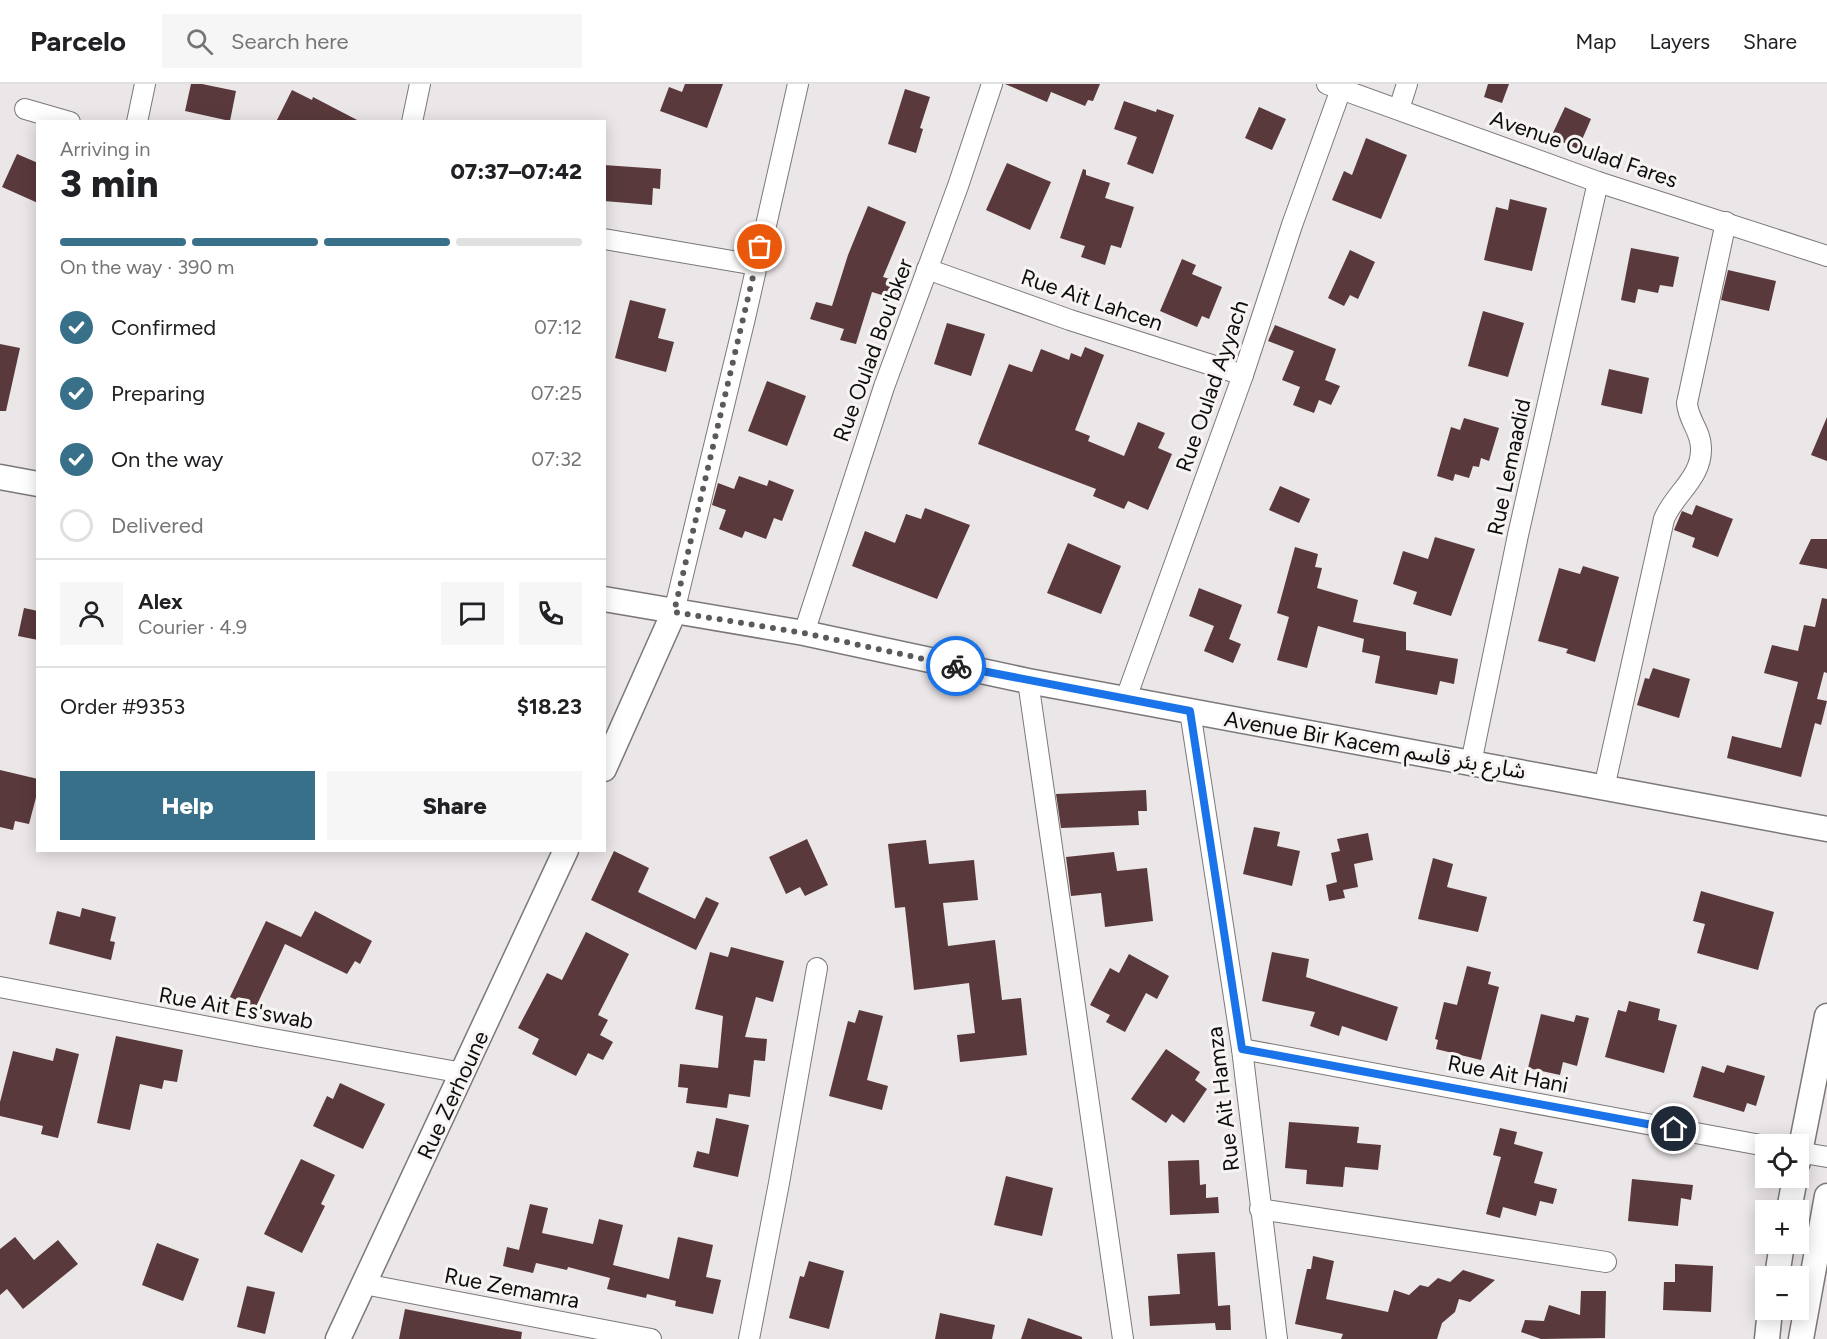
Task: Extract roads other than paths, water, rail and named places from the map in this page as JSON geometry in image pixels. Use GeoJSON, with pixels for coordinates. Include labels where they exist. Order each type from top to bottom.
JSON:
{"type":"FeatureCollection","features":[{"type":"Feature","properties":{"kind":"street"},"geometry":{"type":"LineString","coordinates":[[137,120],[145,84]]}},
{"type":"Feature","properties":{"kind":"street"},"geometry":{"type":"LineString","coordinates":[[412,120],[420,84]]}},
{"type":"Feature","properties":{"kind":"street"},"geometry":{"type":"LineString","coordinates":[[606,765],[674,612],[745,318],[798,84]]}},
{"type":"Feature","properties":{"kind":"street","name":"Rue Oulad Bou'bker"},"geometry":{"type":"LineString","coordinates":[[804,633],[866,440],[958,186],[992,84]]}},
{"type":"Feature","properties":{"kind":"street"},"geometry":{"type":"LineString","coordinates":[[1399,109],[1407,84]]}},
{"type":"Feature","properties":{"kind":"street","name":"Avenue Oulad Fares"},"geometry":{"type":"LineString","coordinates":[[1334,87],[1598,182],[1827,256]]}},
{"type":"Feature","properties":{"kind":"street","name":"Rue Oulad Ayyach"},"geometry":{"type":"LineString","coordinates":[[1126,698],[1243,375],[1334,87]]}},
{"type":"Feature","properties":{"kind":"street"},"geometry":{"type":"LineString","coordinates":[[25,109],[63,120]]}},
{"type":"Feature","properties":{"kind":"street","name":"Rue Lemaadid"},"geometry":{"type":"LineString","coordinates":[[1471,763],[1523,512],[1598,182]]}},
{"type":"Feature","properties":{"kind":"street"},"geometry":{"type":"LineString","coordinates":[[1604,788],[1664,519],[1672,502],[1691,481],[1700,456],[1700,441],[1690,420],[1688,403],[1726,222]]}},
{"type":"Feature","properties":{"kind":"street"},"geometry":{"type":"LineString","coordinates":[[606,239],[756,265]]}},
{"type":"Feature","properties":{"kind":"street","name":"Rue Ait Lahcen"},"geometry":{"type":"LineString","coordinates":[[927,269],[1070,320],[1243,375]]}},
{"type":"Feature","properties":{"kind":"street"},"geometry":{"type":"LineString","coordinates":[[0,477],[36,484]]}},
{"type":"Feature","properties":{"kind":"street","name":"Avenue Bir Kacem شارع بئر قاسم"},"geometry":{"type":"LineString","coordinates":[[606,599],[804,633],[1028,681],[1827,829]]}},
{"type":"Feature","properties":{"kind":"street"},"geometry":{"type":"LineString","coordinates":[[1028,681],[1123,1339]]}},
{"type":"Feature","properties":{"kind":"street","name":"Rue Ait Hamza"},"geometry":{"type":"LineString","coordinates":[[1190,711],[1242,1049],[1276,1339]]}},
{"type":"Feature","properties":{"kind":"street","name":"Rue Zerhoune"},"geometry":{"type":"LineString","coordinates":[[338,1339],[566,852]]}},
{"type":"Feature","properties":{"kind":"street"},"geometry":{"type":"LineString","coordinates":[[749,1339],[817,968]]}},
{"type":"Feature","properties":{"kind":"street","name":"Rue Ait Es'swab"},"geometry":{"type":"LineString","coordinates":[[0,987],[463,1073]]}},
{"type":"Feature","properties":{"kind":"street"},"geometry":{"type":"LineString","coordinates":[[1803,1134],[1827,1016]]}},
{"type":"Feature","properties":{"kind":"street","name":"Rue Ait Hani"},"geometry":{"type":"LineString","coordinates":[[1242,1049],[1755,1144]]}},
{"type":"Feature","properties":{"kind":"street"},"geometry":{"type":"LineString","coordinates":[[1809,1156],[1827,1157]]}},
{"type":"Feature","properties":{"kind":"street"},"geometry":{"type":"LineString","coordinates":[[1801,1339],[1827,1196]]}},
{"type":"Feature","properties":{"kind":"street"},"geometry":{"type":"LineString","coordinates":[[1260,1209],[1606,1262]]}},
{"type":"Feature","properties":{"kind":"street","name":"Rue Zemamra"},"geometry":{"type":"LineString","coordinates":[[363,1284],[651,1339]]}},
{"type":"Feature","properties":{"kind":"street"},"geometry":{"type":"LineString","coordinates":[[1767,1339],[1769,1320]]}}]}
